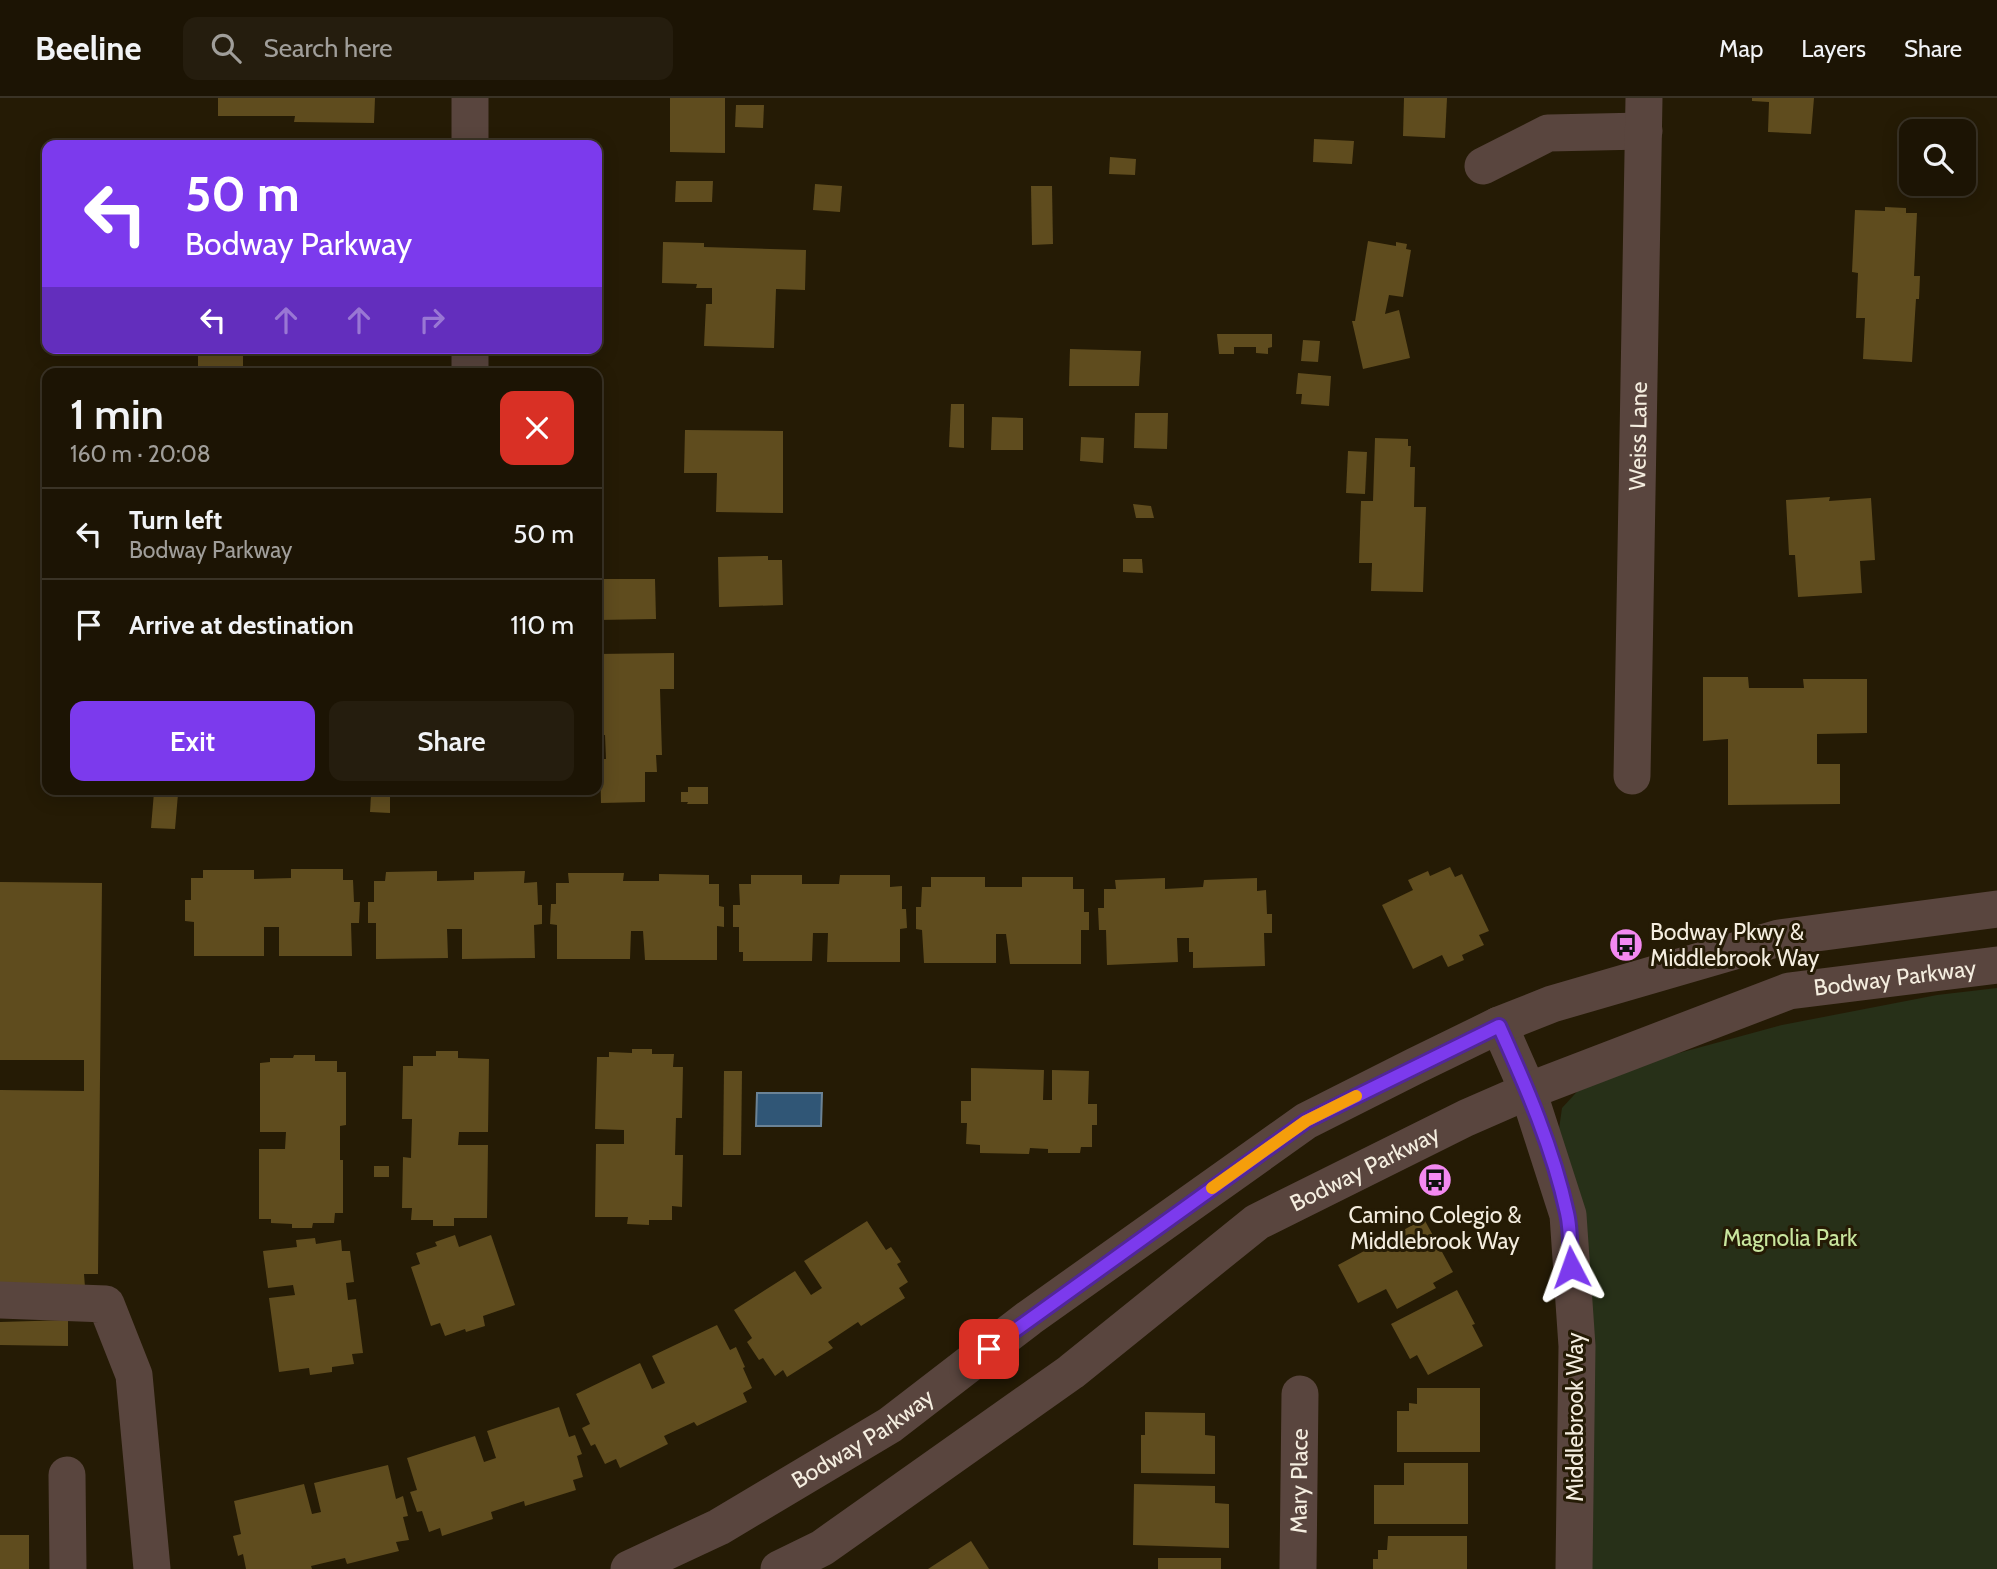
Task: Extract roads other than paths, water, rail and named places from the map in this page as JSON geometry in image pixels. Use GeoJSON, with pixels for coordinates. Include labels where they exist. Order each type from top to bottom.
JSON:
{"type":"FeatureCollection","features":[{"type":"Feature","properties":{"kind":"street"},"geometry":{"type":"LineString","coordinates":[[470,98],[470,140]]}},
{"type":"Feature","properties":{"kind":"street"},"geometry":{"type":"LineString","coordinates":[[1483,166],[1548,133],[1644,115]]}},
{"type":"Feature","properties":{"kind":"street","name":"Weiss Lane"},"geometry":{"type":"LineString","coordinates":[[1632,776],[1644,115]]}},
{"type":"Feature","properties":{"kind":"street","name":"Bodway Parkway"},"geometry":{"type":"LineString","coordinates":[[629,1569],[719,1527],[890,1425],[1029,1318],[1306,1121],[1499,1026],[1552,1003],[1779,938],[1997,909]]}},
{"type":"Feature","properties":{"kind":"street","name":"Bodway Parkway"},"geometry":{"type":"LineString","coordinates":[[779,1569],[822,1548],[1071,1372],[1257,1222],[1466,1118],[1528,1091],[1789,991],[1997,965]]}},
{"type":"Feature","properties":{"kind":"street","name":"Middlebrook Way"},"geometry":{"type":"LineString","coordinates":[[1499,1026],[1528,1091],[1568,1215],[1577,1346],[1574,1569]]}},
{"type":"Feature","properties":{"kind":"street"},"geometry":{"type":"LineString","coordinates":[[0,1300],[106,1304],[134,1375],[152,1569]]}},
{"type":"Feature","properties":{"kind":"street","name":"Mary Place"},"geometry":{"type":"LineString","coordinates":[[1298,1569],[1300,1394]]}},
{"type":"Feature","properties":{"kind":"street"},"geometry":{"type":"LineString","coordinates":[[67,1475],[68,1569]]}},
{"type":"Feature","properties":{"kind":"water"},"geometry":{"type":"Polygon","coordinates":[[[757,1093],[822,1093],[821,1126],[756,1126],[757,1093]]]}},
{"type":"Feature","properties":{"kind":"place","name":"Bodway Pkwy & Middlebrook Way"},"geometry":{"type":"Point","coordinates":[1626,945]}},
{"type":"Feature","properties":{"kind":"place","name":"Camino Colegio & Middlebrook Way"},"geometry":{"type":"Point","coordinates":[1435,1180]}},
{"type":"Feature","properties":{"kind":"park label","name":"Magnolia Park"},"geometry":{"type":"Point","coordinates":[1790,1238]}}]}
